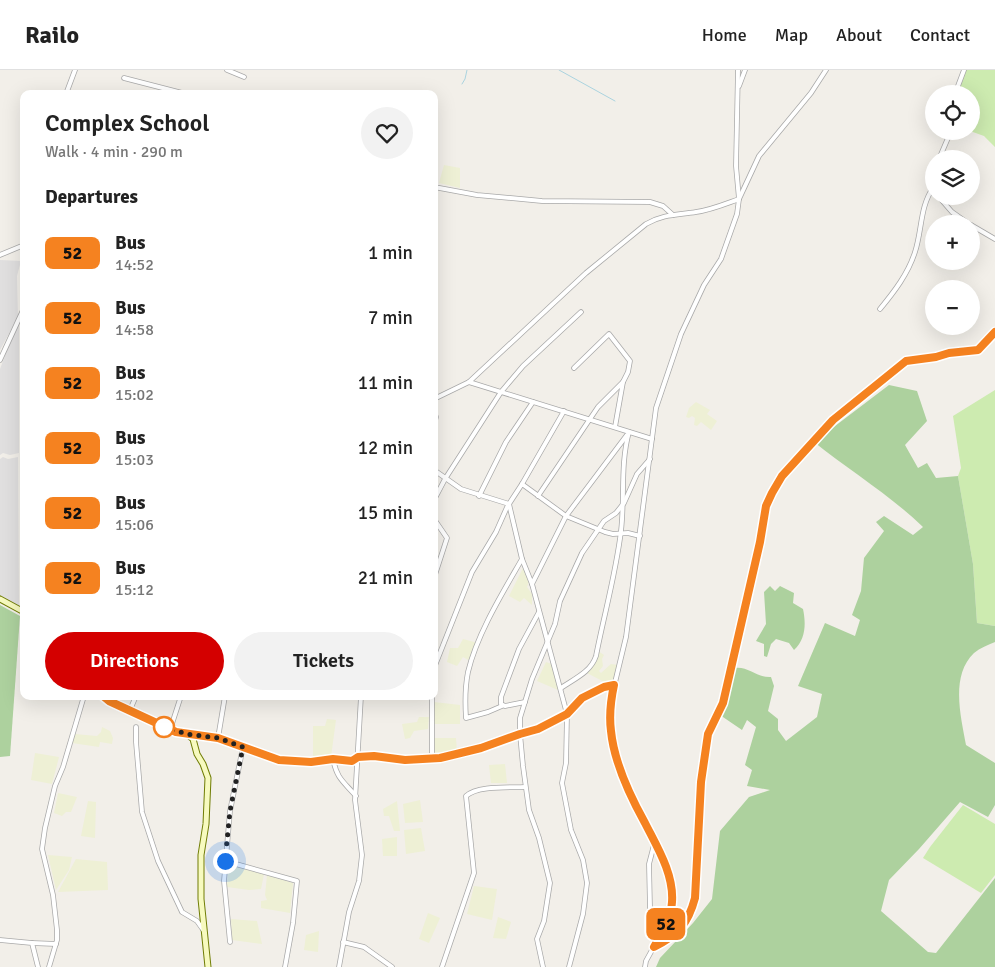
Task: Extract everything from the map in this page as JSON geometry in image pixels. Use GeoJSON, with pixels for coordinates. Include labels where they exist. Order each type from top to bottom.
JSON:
{"type":"FeatureCollection","features":[{"type":"Feature","properties":{"kind":"main road"},"geometry":{"type":"LineString","coordinates":[[0,599],[20,610]]}},
{"type":"Feature","properties":{"kind":"main road"},"geometry":{"type":"LineString","coordinates":[[108,700],[170,730],[187,734],[193,739],[197,754],[204,764],[208,778],[206,824],[201,855],[201,913],[208,967]]}},
{"type":"Feature","properties":{"kind":"street"},"geometry":{"type":"LineString","coordinates":[[68,90],[75,70]]}},
{"type":"Feature","properties":{"kind":"street"},"geometry":{"type":"LineString","coordinates":[[227,70],[244,77]]}},
{"type":"Feature","properties":{"kind":"street"},"geometry":{"type":"LineString","coordinates":[[645,967],[669,919],[672,890],[655,841],[636,805],[617,758],[610,730],[612,695],[626,637],[656,408],[681,334],[704,286],[721,259],[737,214],[738,70]]}},
{"type":"Feature","properties":{"kind":"street"},"geometry":{"type":"LineString","coordinates":[[738,88],[745,70]]}},
{"type":"Feature","properties":{"kind":"street"},"geometry":{"type":"LineString","coordinates":[[438,397],[469,382],[586,273],[656,218],[708,210],[738,199],[759,156],[811,92],[826,70]]}},
{"type":"Feature","properties":{"kind":"street"},"geometry":{"type":"LineString","coordinates":[[958,85],[964,70]]}},
{"type":"Feature","properties":{"kind":"street"},"geometry":{"type":"LineString","coordinates":[[124,78],[170,90]]}},
{"type":"Feature","properties":{"kind":"street"},"geometry":{"type":"LineString","coordinates":[[438,188],[477,195],[542,201],[650,202],[663,206],[673,215]]}},
{"type":"Feature","properties":{"kind":"street"},"geometry":{"type":"LineString","coordinates":[[880,309],[900,285],[914,253],[925,201]]}},
{"type":"Feature","properties":{"kind":"street"},"geometry":{"type":"LineString","coordinates":[[946,205],[956,215]]}},
{"type":"Feature","properties":{"kind":"street"},"geometry":{"type":"LineString","coordinates":[[980,230],[995,239]]}},
{"type":"Feature","properties":{"kind":"street"},"geometry":{"type":"LineString","coordinates":[[0,255],[20,247]]}},
{"type":"Feature","properties":{"kind":"street"},"geometry":{"type":"LineString","coordinates":[[438,492],[501,392],[523,366],[581,312]]}},
{"type":"Feature","properties":{"kind":"street"},"geometry":{"type":"LineString","coordinates":[[0,360],[20,317]]}},
{"type":"Feature","properties":{"kind":"street"},"geometry":{"type":"LineString","coordinates":[[654,947],[670,939],[691,913],[698,845],[701,782],[708,734],[723,703],[729,680],[760,542],[766,506],[782,476],[833,420],[906,361],[978,350],[995,332]]}},
{"type":"Feature","properties":{"kind":"street"},"geometry":{"type":"LineString","coordinates":[[574,368],[609,334],[630,361],[628,372],[623,382],[615,428]]}},
{"type":"Feature","properties":{"kind":"street"},"geometry":{"type":"LineString","coordinates":[[469,382],[652,439]]}},
{"type":"Feature","properties":{"kind":"street"},"geometry":{"type":"LineString","coordinates":[[538,496],[598,407],[623,382]]}},
{"type":"Feature","properties":{"kind":"street"},"geometry":{"type":"LineString","coordinates":[[479,496],[506,442],[533,402]]}},
{"type":"Feature","properties":{"kind":"street"},"geometry":{"type":"LineString","coordinates":[[438,658],[472,572],[496,532],[509,504],[564,412]]}},
{"type":"Feature","properties":{"kind":"street"},"geometry":{"type":"LineString","coordinates":[[561,688],[594,664],[620,533],[624,503],[624,449],[629,432]]}},
{"type":"Feature","properties":{"kind":"street"},"geometry":{"type":"LineString","coordinates":[[532,584],[566,516],[629,432]]}},
{"type":"Feature","properties":{"kind":"street"},"geometry":{"type":"LineString","coordinates":[[543,967],[538,939],[544,921],[550,882],[539,838],[529,810],[525,787],[520,718],[532,679],[555,624],[560,601],[582,552],[604,521],[616,513],[624,503],[637,474],[650,459]]}},
{"type":"Feature","properties":{"kind":"street"},"geometry":{"type":"LineString","coordinates":[[438,473],[461,488],[479,496],[509,504]]}},
{"type":"Feature","properties":{"kind":"street"},"geometry":{"type":"LineString","coordinates":[[522,484],[566,516],[613,534],[628,533],[640,536]]}},
{"type":"Feature","properties":{"kind":"street"},"geometry":{"type":"LineString","coordinates":[[509,504],[522,559],[532,584],[567,714],[566,763],[562,783],[571,830],[583,860],[587,884],[583,914],[569,967]]}},
{"type":"Feature","properties":{"kind":"street"},"geometry":{"type":"LineString","coordinates":[[438,525],[447,538],[438,566]]}},
{"type":"Feature","properties":{"kind":"street"},"geometry":{"type":"LineString","coordinates":[[522,559],[494,609],[468,670],[465,692],[466,718],[502,706],[525,702]]}},
{"type":"Feature","properties":{"kind":"street"},"geometry":{"type":"LineString","coordinates":[[502,706],[500,704],[502,697],[519,649],[539,612]]}},
{"type":"Feature","properties":{"kind":"street"},"geometry":{"type":"LineString","coordinates":[[187,734],[218,738],[289,762],[316,762],[333,759],[352,761],[358,757],[374,756],[405,760],[432,758],[481,748],[538,729],[567,714],[582,698],[604,687],[614,685]]}},
{"type":"Feature","properties":{"kind":"street"},"geometry":{"type":"LineString","coordinates":[[49,967],[56,944],[57,930],[53,894],[42,849],[55,786],[63,767],[83,700]]}},
{"type":"Feature","properties":{"kind":"street"},"geometry":{"type":"LineString","coordinates":[[130,710],[134,700]]}},
{"type":"Feature","properties":{"kind":"street"},"geometry":{"type":"LineString","coordinates":[[170,730],[180,700]]}},
{"type":"Feature","properties":{"kind":"street"},"geometry":{"type":"LineString","coordinates":[[218,738],[225,700]]}},
{"type":"Feature","properties":{"kind":"street"},"geometry":{"type":"LineString","coordinates":[[339,967],[349,912],[359,881],[362,856],[355,800],[361,700]]}},
{"type":"Feature","properties":{"kind":"street"},"geometry":{"type":"LineString","coordinates":[[432,700],[432,758]]}},
{"type":"Feature","properties":{"kind":"street"},"geometry":{"type":"LineString","coordinates":[[136,727],[142,812],[158,861],[182,912],[197,920],[205,933]]}},
{"type":"Feature","properties":{"kind":"street"},"geometry":{"type":"LineString","coordinates":[[230,942],[224,881],[225,861],[230,811],[243,747]]}},
{"type":"Feature","properties":{"kind":"street"},"geometry":{"type":"LineString","coordinates":[[333,759],[337,775],[356,797]]}},
{"type":"Feature","properties":{"kind":"street"},"geometry":{"type":"LineString","coordinates":[[442,967],[474,874],[466,796],[471,792],[482,790],[525,787]]}},
{"type":"Feature","properties":{"kind":"street"},"geometry":{"type":"LineString","coordinates":[[650,908],[649,864],[655,841]]}},
{"type":"Feature","properties":{"kind":"street"},"geometry":{"type":"LineString","coordinates":[[225,861],[297,881],[293,923],[285,967]]}},
{"type":"Feature","properties":{"kind":"street"},"geometry":{"type":"LineString","coordinates":[[0,940],[56,944]]}},
{"type":"Feature","properties":{"kind":"street"},"geometry":{"type":"LineString","coordinates":[[343,942],[364,947],[392,967]]}},
{"type":"Feature","properties":{"kind":"street"},"geometry":{"type":"LineString","coordinates":[[32,943],[38,967]]}},
{"type":"Feature","properties":{"kind":"shaded area"},"geometry":{"type":"Polygon","coordinates":[[[0,260],[20,261],[17,276],[18,317],[0,350],[0,260]]]}},
{"type":"Feature","properties":{"kind":"shaded area"},"geometry":{"type":"Polygon","coordinates":[[[19,325],[19,453],[10,455],[3,453],[0,455],[0,369],[12,337],[19,325]]]}},
{"type":"Feature","properties":{"kind":"shaded area"},"geometry":{"type":"Polygon","coordinates":[[[3,457],[8,459],[18,457],[19,608],[0,597],[0,459],[3,457]]]}},
{"type":"Feature","properties":{"kind":"green space"},"geometry":{"type":"Polygon","coordinates":[[[963,70],[995,70],[995,147],[980,135],[980,85],[959,85],[963,70]]]}},
{"type":"Feature","properties":{"kind":"green space"},"geometry":{"type":"Polygon","coordinates":[[[444,165],[460,168],[460,188],[439,183],[444,165]]]}},
{"type":"Feature","properties":{"kind":"green space"},"geometry":{"type":"Polygon","coordinates":[[[889,385],[917,391],[927,421],[905,445],[918,468],[927,463],[936,478],[958,476],[973,564],[977,623],[995,626],[995,642],[974,653],[962,673],[959,697],[960,710],[966,745],[995,763],[995,805],[988,817],[960,802],[889,880],[881,911],[928,952],[936,953],[995,878],[995,967],[656,967],[660,958],[693,923],[712,899],[720,831],[749,797],[770,790],[747,786],[752,770],[745,765],[756,727],[747,720],[742,730],[720,715],[735,668],[771,677],[774,686],[768,711],[778,719],[778,730],[786,741],[817,717],[822,694],[798,686],[825,623],[855,636],[860,620],[852,615],[861,591],[864,558],[884,531],[876,522],[884,516],[913,535],[923,527],[897,504],[814,442],[889,385]]]}},
{"type":"Feature","properties":{"kind":"green space"},"geometry":{"type":"Polygon","coordinates":[[[995,390],[995,626],[977,623],[973,564],[958,476],[961,468],[953,416],[995,390]]]}},
{"type":"Feature","properties":{"kind":"green space"},"geometry":{"type":"Polygon","coordinates":[[[696,402],[710,410],[707,414],[717,421],[711,430],[701,422],[697,426],[694,425],[695,418],[692,416],[686,417],[689,408],[696,402]]]}},
{"type":"Feature","properties":{"kind":"green space"},"geometry":{"type":"Polygon","coordinates":[[[523,568],[530,579],[527,587],[532,594],[532,605],[524,598],[520,602],[509,596],[523,568]]]}},
{"type":"Feature","properties":{"kind":"green space"},"geometry":{"type":"Polygon","coordinates":[[[770,586],[775,591],[780,586],[794,593],[793,603],[803,609],[805,625],[801,641],[794,650],[789,643],[776,639],[771,644],[767,657],[764,656],[764,644],[756,641],[766,624],[764,592],[770,586]]]}},
{"type":"Feature","properties":{"kind":"green space"},"geometry":{"type":"Polygon","coordinates":[[[0,605],[20,616],[10,756],[0,757],[0,605]]]}},
{"type":"Feature","properties":{"kind":"green space"},"geometry":{"type":"Polygon","coordinates":[[[463,639],[478,643],[470,661],[463,657],[457,666],[447,662],[450,648],[458,648],[463,639]]]}},
{"type":"Feature","properties":{"kind":"green space"},"geometry":{"type":"Polygon","coordinates":[[[598,651],[604,655],[602,659],[603,666],[599,671],[601,673],[611,664],[618,665],[614,681],[608,684],[587,673],[595,663],[598,651]]]}},
{"type":"Feature","properties":{"kind":"green space"},"geometry":{"type":"Polygon","coordinates":[[[546,662],[552,664],[558,681],[558,690],[537,681],[546,662]]]}},
{"type":"Feature","properties":{"kind":"green space"},"geometry":{"type":"Polygon","coordinates":[[[434,702],[460,705],[460,724],[434,724],[434,702]]]}},
{"type":"Feature","properties":{"kind":"green space"},"geometry":{"type":"Polygon","coordinates":[[[419,717],[429,717],[428,729],[414,731],[410,738],[405,739],[402,724],[417,722],[419,717]]]}},
{"type":"Feature","properties":{"kind":"green space"},"geometry":{"type":"Polygon","coordinates":[[[327,719],[336,720],[331,757],[313,758],[313,726],[325,726],[327,719]]]}},
{"type":"Feature","properties":{"kind":"green space"},"geometry":{"type":"Polygon","coordinates":[[[102,727],[110,731],[113,738],[112,744],[100,742],[99,747],[72,743],[75,734],[97,736],[101,732],[102,727]]]}},
{"type":"Feature","properties":{"kind":"green space"},"geometry":{"type":"Polygon","coordinates":[[[434,738],[456,738],[457,752],[434,756],[434,738]]]}},
{"type":"Feature","properties":{"kind":"green space"},"geometry":{"type":"Polygon","coordinates":[[[35,753],[59,757],[52,784],[31,780],[35,753]]]}},
{"type":"Feature","properties":{"kind":"green space"},"geometry":{"type":"Polygon","coordinates":[[[505,764],[507,783],[491,783],[489,765],[505,764]]]}},
{"type":"Feature","properties":{"kind":"green space"},"geometry":{"type":"Polygon","coordinates":[[[58,793],[77,797],[71,812],[66,812],[62,816],[54,813],[58,793]]]}},
{"type":"Feature","properties":{"kind":"green space"},"geometry":{"type":"Polygon","coordinates":[[[420,800],[423,822],[405,823],[403,804],[420,800]]]}},
{"type":"Feature","properties":{"kind":"green space"},"geometry":{"type":"Polygon","coordinates":[[[88,801],[96,802],[95,838],[81,836],[88,801]]]}},
{"type":"Feature","properties":{"kind":"green space"},"geometry":{"type":"Polygon","coordinates":[[[397,801],[400,831],[394,831],[389,816],[384,816],[383,809],[397,801]]]}},
{"type":"Feature","properties":{"kind":"green space"},"geometry":{"type":"Polygon","coordinates":[[[963,805],[995,824],[995,875],[981,893],[923,858],[963,805]]]}},
{"type":"Feature","properties":{"kind":"green space"},"geometry":{"type":"Polygon","coordinates":[[[421,828],[425,851],[406,854],[404,830],[421,828]]]}},
{"type":"Feature","properties":{"kind":"green space"},"geometry":{"type":"Polygon","coordinates":[[[397,837],[397,856],[383,856],[382,839],[397,837]]]}},
{"type":"Feature","properties":{"kind":"green space"},"geometry":{"type":"Polygon","coordinates":[[[48,855],[72,857],[69,870],[56,890],[48,855]]]}},
{"type":"Feature","properties":{"kind":"green space"},"geometry":{"type":"Polygon","coordinates":[[[76,859],[107,862],[108,890],[58,892],[76,859]]]}},
{"type":"Feature","properties":{"kind":"green space"},"geometry":{"type":"Polygon","coordinates":[[[228,865],[264,874],[261,889],[249,890],[227,887],[228,865]]]}},
{"type":"Feature","properties":{"kind":"green space"},"geometry":{"type":"Polygon","coordinates":[[[267,875],[293,883],[290,913],[261,908],[261,901],[267,900],[265,895],[267,875]]]}},
{"type":"Feature","properties":{"kind":"green space"},"geometry":{"type":"Polygon","coordinates":[[[474,886],[497,889],[492,920],[467,914],[474,886]]]}},
{"type":"Feature","properties":{"kind":"green space"},"geometry":{"type":"Polygon","coordinates":[[[428,913],[440,918],[429,943],[419,939],[428,913]]]}},
{"type":"Feature","properties":{"kind":"green space"},"geometry":{"type":"Polygon","coordinates":[[[498,917],[511,922],[506,939],[493,938],[498,917]]]}},
{"type":"Feature","properties":{"kind":"green space"},"geometry":{"type":"Polygon","coordinates":[[[231,919],[257,921],[262,944],[232,940],[231,919]]]}},
{"type":"Feature","properties":{"kind":"green space"},"geometry":{"type":"Polygon","coordinates":[[[319,931],[318,952],[304,950],[306,935],[319,931]]]}},
{"type":"Feature","properties":{"kind":"waterway"},"geometry":{"type":"LineString","coordinates":[[462,84],[467,70]]}},
{"type":"Feature","properties":{"kind":"waterway"},"geometry":{"type":"LineString","coordinates":[[559,70],[615,101]]}},
{"type":"Feature","properties":{"kind":"bus line","name":"52"},"geometry":{"type":"LineString","coordinates":[[108,700],[176,732],[218,738],[279,760],[303,763],[325,759],[352,761],[358,757],[374,756],[405,760],[440,758],[481,748],[538,729],[563,717],[582,698],[604,687],[614,685],[610,730],[617,758],[636,805],[655,841],[672,890],[669,919],[654,947],[670,939],[678,931],[691,913],[695,898],[701,782],[708,734],[723,703],[760,542],[766,506],[772,493],[782,476],[833,420],[906,361],[978,350],[995,332]]}},
{"type":"Feature","properties":{"kind":"route"},"geometry":{"type":"LineString","coordinates":[[164,727],[187,734],[218,738],[243,747],[230,811],[225,861]]}}]}
